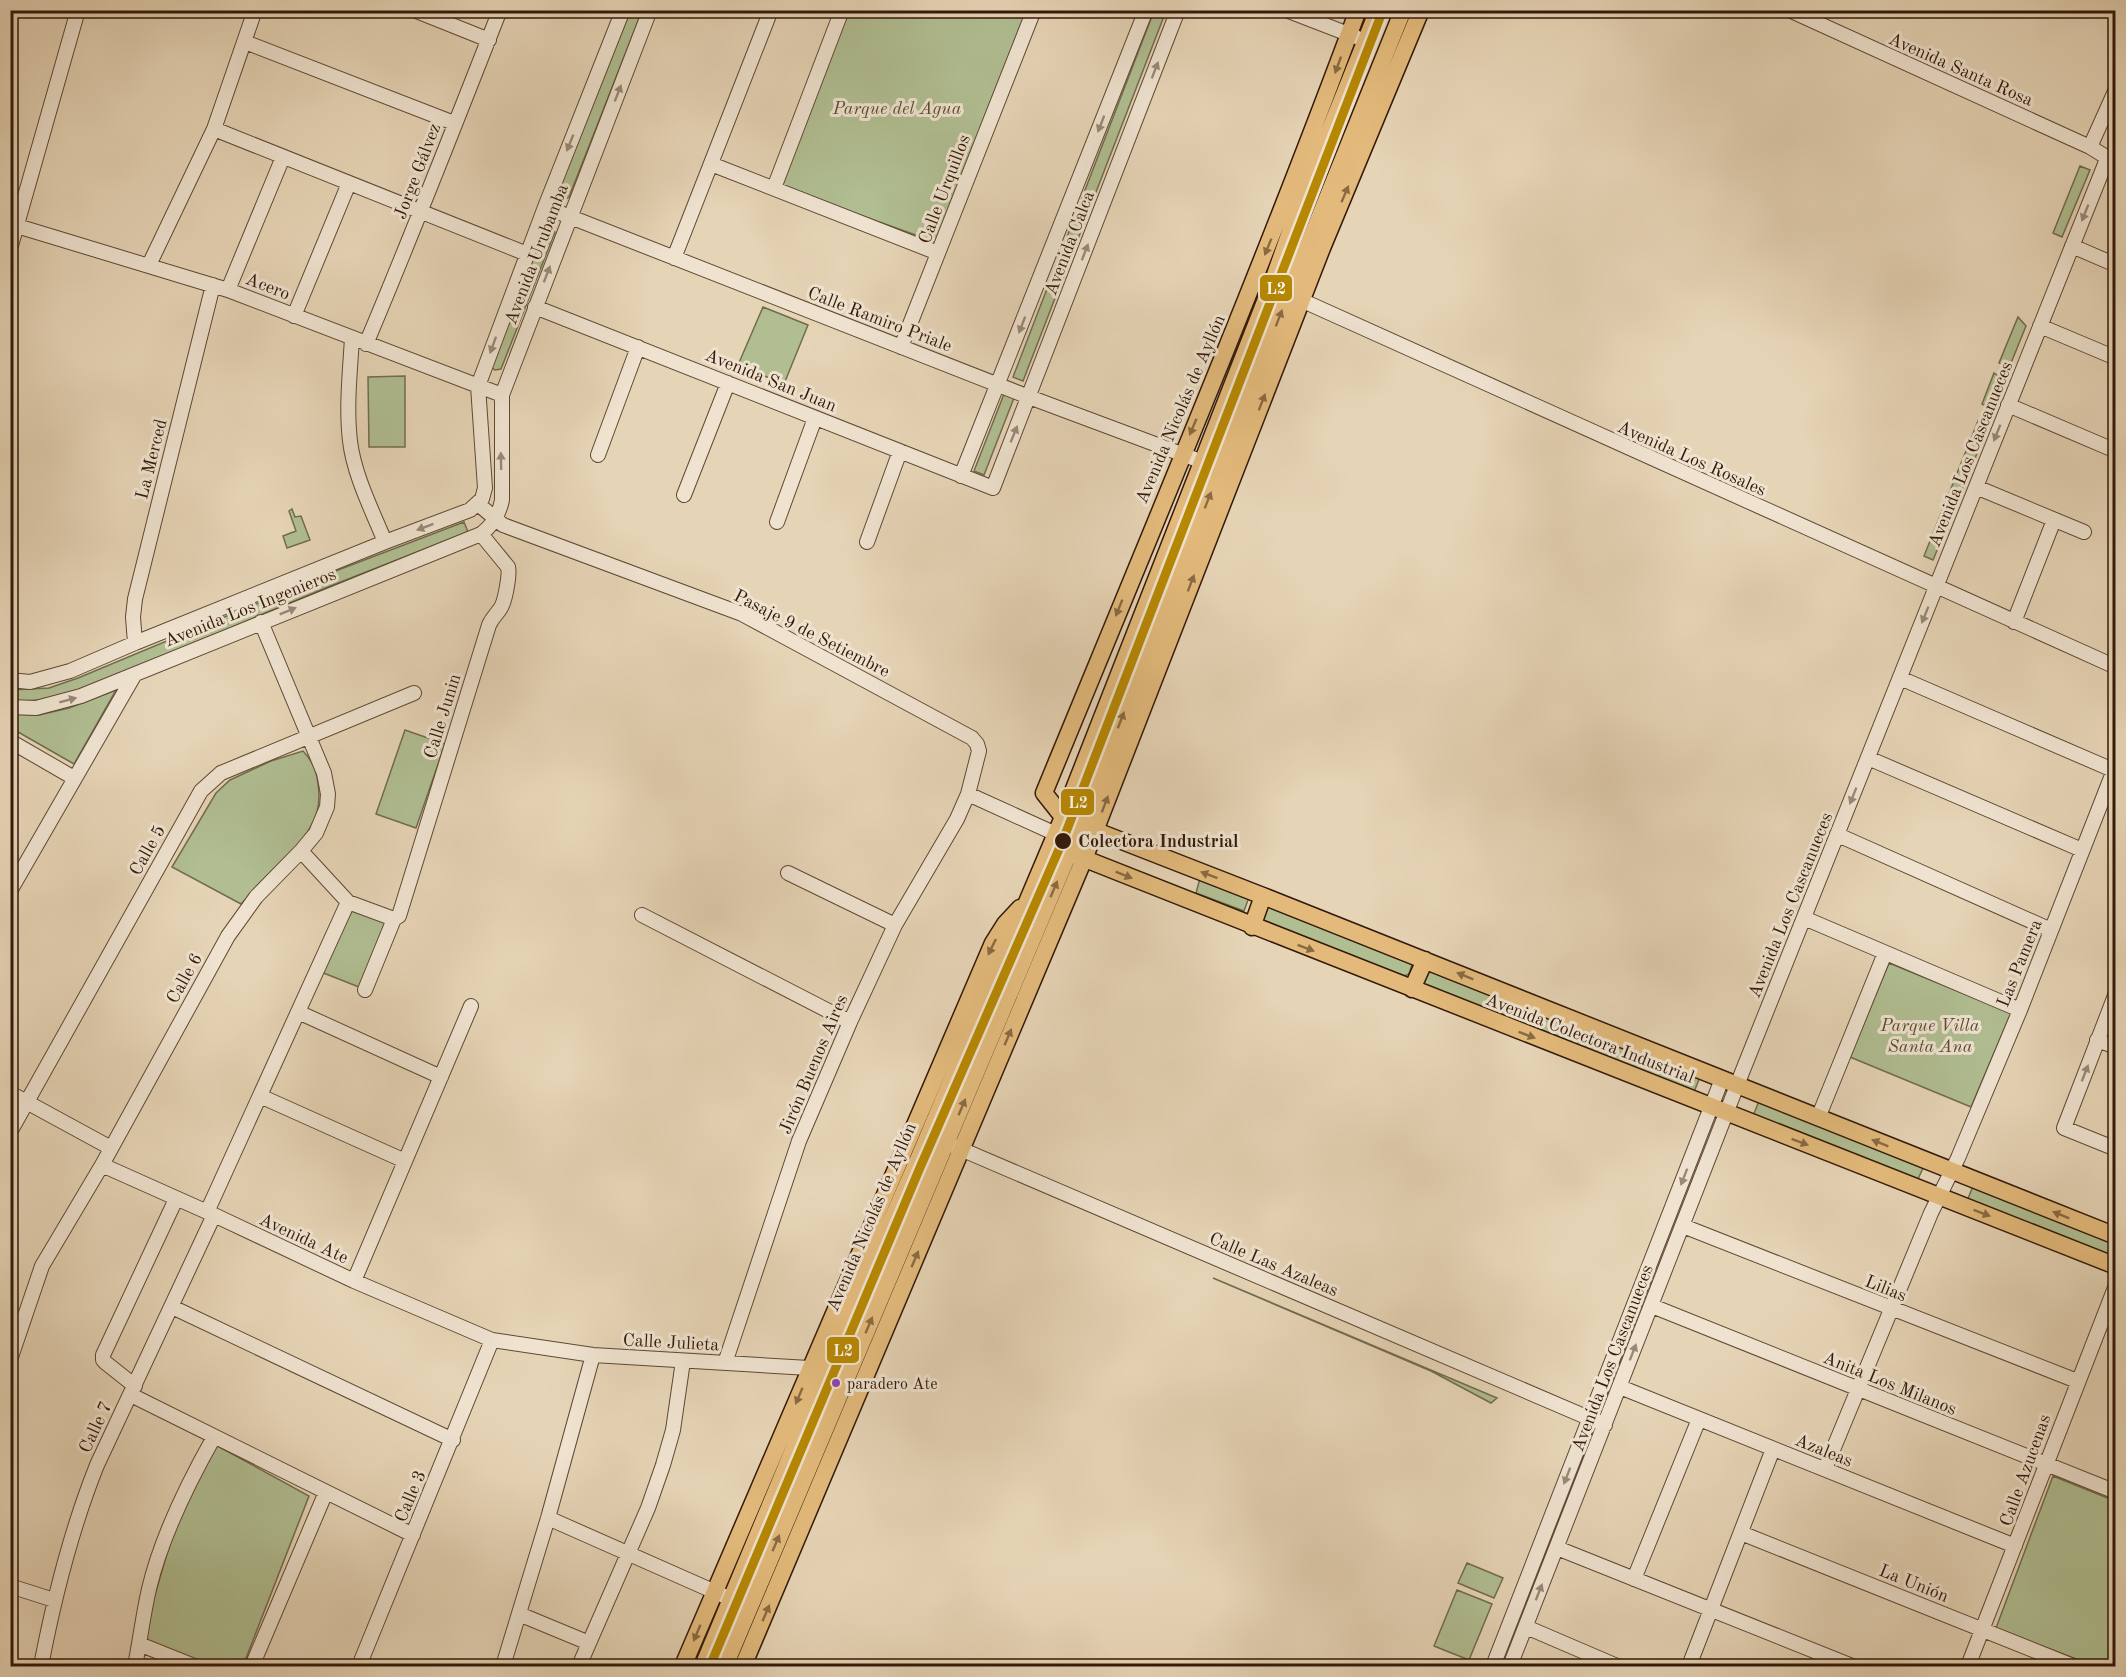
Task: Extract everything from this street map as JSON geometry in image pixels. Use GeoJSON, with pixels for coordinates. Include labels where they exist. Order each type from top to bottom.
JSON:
{"type":"FeatureCollection","features":[{"type":"Feature","properties":{"kind":"main road","name":"Avenida Nicolás de Ayllón"},"geometry":{"type":"LineString","coordinates":[[1063,817],[1044,793],[1182,453],[1254,283],[1359,10]]}},
{"type":"Feature","properties":{"kind":"main road","name":"Avenida Nicolás de Ayllón"},"geometry":{"type":"LineString","coordinates":[[703,1666],[731,1599],[818,1370],[928,1135],[1063,817],[1270,289],[1300,204],[1378,10]]}},
{"type":"Feature","properties":{"kind":"main road"},"geometry":{"type":"LineString","coordinates":[[743,1666],[954,1146],[1088,828],[1294,298],[1322,209],[1403,10]]}},
{"type":"Feature","properties":{"kind":"main road"},"geometry":{"type":"LineString","coordinates":[[1088,828],[1131,694],[1294,298],[1322,248],[1420,10]]}},
{"type":"Feature","properties":{"kind":"main road"},"geometry":{"type":"LineString","coordinates":[[1300,204],[1311,138]]}},
{"type":"Feature","properties":{"kind":"main road"},"geometry":{"type":"LineString","coordinates":[[1322,209],[1322,248]]}},
{"type":"Feature","properties":{"kind":"main road"},"geometry":{"type":"LineString","coordinates":[[1115,685],[1131,694]]}},
{"type":"Feature","properties":{"kind":"main road","name":"Avenida Colectora Industrial"},"geometry":{"type":"LineString","coordinates":[[1063,817],[2115,1236]]}},
{"type":"Feature","properties":{"kind":"main road","name":"Avenida Colectora Industrial"},"geometry":{"type":"LineString","coordinates":[[1053,839],[1076,856],[1252,927],[2115,1266]]}},
{"type":"Feature","properties":{"kind":"main road"},"geometry":{"type":"LineString","coordinates":[[1252,927],[1263,896]]}},
{"type":"Feature","properties":{"kind":"main road"},"geometry":{"type":"LineString","coordinates":[[683,1666],[818,1370],[993,943],[1005,924],[1028,900]]}},
{"type":"Feature","properties":{"kind":"main road"},"geometry":{"type":"LineString","coordinates":[[1412,989],[1425,960]]}},
{"type":"Feature","properties":{"kind":"main road"},"geometry":{"type":"LineString","coordinates":[[724,1666],[848,1373],[954,1146]]}},
{"type":"Feature","properties":{"kind":"street"},"geometry":{"type":"LineString","coordinates":[[10,249],[78,10]]}},
{"type":"Feature","properties":{"kind":"street"},"geometry":{"type":"LineString","coordinates":[[149,265],[214,129],[255,10]]}},
{"type":"Feature","properties":{"kind":"street"},"geometry":{"type":"LineString","coordinates":[[414,10],[489,40]]}},
{"type":"Feature","properties":{"kind":"street","name":"Jorge Gálvez"},"geometry":{"type":"LineString","coordinates":[[366,344],[422,212],[454,123],[500,10]]}},
{"type":"Feature","properties":{"kind":"street","name":"Avenida Urubamba"},"geometry":{"type":"LineString","coordinates":[[478,504],[485,488],[477,386],[622,10]]}},
{"type":"Feature","properties":{"kind":"street","name":"Avenida Urubamba"},"geometry":{"type":"LineString","coordinates":[[496,518],[502,500],[502,395],[650,10]]}},
{"type":"Feature","properties":{"kind":"street"},"geometry":{"type":"LineString","coordinates":[[674,258],[771,10]]}},
{"type":"Feature","properties":{"kind":"street"},"geometry":{"type":"LineString","coordinates":[[774,188],[842,10]]}},
{"type":"Feature","properties":{"kind":"street"},"geometry":{"type":"LineString","coordinates":[[1018,10],[1033,13]]}},
{"type":"Feature","properties":{"kind":"street","name":"Avenida Calca"},"geometry":{"type":"LineString","coordinates":[[961,476],[1146,10]]}},
{"type":"Feature","properties":{"kind":"street","name":"Avenida Calca"},"geometry":{"type":"LineString","coordinates":[[993,488],[1178,10]]}},
{"type":"Feature","properties":{"kind":"street"},"geometry":{"type":"LineString","coordinates":[[1286,10],[1367,40]]}},
{"type":"Feature","properties":{"kind":"street","name":"Avenida Santa Rosa"},"geometry":{"type":"LineString","coordinates":[[1789,10],[2090,147],[2111,161]]}},
{"type":"Feature","properties":{"kind":"street","name":"Calle Urquillos"},"geometry":{"type":"LineString","coordinates":[[901,347],[1033,13]]}},
{"type":"Feature","properties":{"kind":"street"},"geometry":{"type":"LineString","coordinates":[[245,42],[454,123]]}},
{"type":"Feature","properties":{"kind":"street"},"geometry":{"type":"LineString","coordinates":[[2090,147],[2115,89]]}},
{"type":"Feature","properties":{"kind":"street"},"geometry":{"type":"LineString","coordinates":[[214,129],[527,254]]}},
{"type":"Feature","properties":{"kind":"street"},"geometry":{"type":"LineString","coordinates":[[228,290],[283,157]]}},
{"type":"Feature","properties":{"kind":"street","name":"Avenida Los Cascanueces"},"geometry":{"type":"LineString","coordinates":[[1493,1666],[1590,1419],[1730,1082],[1804,918],[2072,246],[2111,161]]}},
{"type":"Feature","properties":{"kind":"street"},"geometry":{"type":"LineString","coordinates":[[711,164],[938,253]]}},
{"type":"Feature","properties":{"kind":"street"},"geometry":{"type":"LineString","coordinates":[[294,316],[349,183]]}},
{"type":"Feature","properties":{"kind":"street","name":"Calle Ramiro Priale"},"geometry":{"type":"LineString","coordinates":[[545,207],[998,385],[1203,462]]}},
{"type":"Feature","properties":{"kind":"street","name":"Acero"},"geometry":{"type":"LineString","coordinates":[[17,226],[228,290],[502,395]]}},
{"type":"Feature","properties":{"kind":"street"},"geometry":{"type":"LineString","coordinates":[[2072,246],[2115,265]]}},
{"type":"Feature","properties":{"kind":"street","name":"Avenida Los Rosales"},"geometry":{"type":"LineString","coordinates":[[1254,283],[1294,298],[2115,667]]}},
{"type":"Feature","properties":{"kind":"street","name":"La Merced"},"geometry":{"type":"LineString","coordinates":[[135,643],[133,617],[135,599],[213,285]]}},
{"type":"Feature","properties":{"kind":"street","name":"Avenida San Juan"},"geometry":{"type":"LineString","coordinates":[[535,307],[993,488]]}},
{"type":"Feature","properties":{"kind":"street"},"geometry":{"type":"LineString","coordinates":[[2040,326],[2115,358]]}},
{"type":"Feature","properties":{"kind":"street"},"geometry":{"type":"LineString","coordinates":[[352,338],[348,414],[350,442],[357,469],[385,542]]}},
{"type":"Feature","properties":{"kind":"street"},"geometry":{"type":"LineString","coordinates":[[598,455],[638,347]]}},
{"type":"Feature","properties":{"kind":"street"},"geometry":{"type":"LineString","coordinates":[[684,495],[728,383]]}},
{"type":"Feature","properties":{"kind":"street"},"geometry":{"type":"LineString","coordinates":[[2008,405],[2115,451]]}},
{"type":"Feature","properties":{"kind":"street"},"geometry":{"type":"LineString","coordinates":[[777,522],[815,418]]}},
{"type":"Feature","properties":{"kind":"street"},"geometry":{"type":"LineString","coordinates":[[867,542],[900,451]]}},
{"type":"Feature","properties":{"kind":"street"},"geometry":{"type":"LineString","coordinates":[[1976,487],[2084,532]]}},
{"type":"Feature","properties":{"kind":"street","name":"Avenida Los Ingenieros"},"geometry":{"type":"LineString","coordinates":[[10,680],[30,682],[70,671],[385,542],[470,510],[478,504]]}},
{"type":"Feature","properties":{"kind":"street","name":"Pasaje 9 de Setiembre"},"geometry":{"type":"LineString","coordinates":[[478,504],[503,525],[742,614],[972,738],[980,751],[968,795]]}},
{"type":"Feature","properties":{"kind":"street","name":"Avenida Los Ingenieros"},"geometry":{"type":"LineString","coordinates":[[10,707],[36,708],[69,699],[135,674],[481,534],[496,518]]}},
{"type":"Feature","properties":{"kind":"street"},"geometry":{"type":"LineString","coordinates":[[2014,622],[2054,520]]}},
{"type":"Feature","properties":{"kind":"street","name":"Calle Junin"},"geometry":{"type":"LineString","coordinates":[[395,919],[419,855],[487,631],[493,615],[501,609],[509,574],[507,567],[481,534]]}},
{"type":"Feature","properties":{"kind":"street","name":"Calle 6"},"geometry":{"type":"LineString","coordinates":[[10,1360],[42,1266],[102,1165],[228,936],[261,891],[316,833],[324,817],[328,794],[324,773],[261,622]]}},
{"type":"Feature","properties":{"kind":"street"},"geometry":{"type":"LineString","coordinates":[[10,891],[135,674]]}},
{"type":"Feature","properties":{"kind":"street"},"geometry":{"type":"LineString","coordinates":[[1900,678],[2114,768]]}},
{"type":"Feature","properties":{"kind":"street","name":"Calle 5"},"geometry":{"type":"LineString","coordinates":[[10,1132],[201,791],[221,773],[414,693]]}},
{"type":"Feature","properties":{"kind":"street"},"geometry":{"type":"LineString","coordinates":[[10,741],[74,778]]}},
{"type":"Feature","properties":{"kind":"street"},"geometry":{"type":"LineString","coordinates":[[1868,758],[2082,850]]}},
{"type":"Feature","properties":{"kind":"street","name":"Las Pamera"},"geometry":{"type":"LineString","coordinates":[[1825,1470],[2020,1010],[2114,768]]}},
{"type":"Feature","properties":{"kind":"street"},"geometry":{"type":"LineString","coordinates":[[968,795],[1053,839]]}},
{"type":"Feature","properties":{"kind":"street","name":"Jirón Buenos Aires"},"geometry":{"type":"LineString","coordinates":[[725,1363],[791,1162],[850,1022],[895,925],[957,819],[968,795]]}},
{"type":"Feature","properties":{"kind":"street"},"geometry":{"type":"LineString","coordinates":[[1838,835],[2051,930]]}},
{"type":"Feature","properties":{"kind":"street"},"geometry":{"type":"LineString","coordinates":[[301,851],[348,902],[395,919],[365,990]]}},
{"type":"Feature","properties":{"kind":"street"},"geometry":{"type":"LineString","coordinates":[[788,873],[895,925]]}},
{"type":"Feature","properties":{"kind":"street","name":"Calle 7"},"geometry":{"type":"LineString","coordinates":[[41,1666],[54,1600],[84,1498],[101,1456],[172,1307],[260,1096],[348,902]]}},
{"type":"Feature","properties":{"kind":"street"},"geometry":{"type":"LineString","coordinates":[[642,915],[850,1022]]}},
{"type":"Feature","properties":{"kind":"street"},"geometry":{"type":"LineString","coordinates":[[1804,918],[2020,1010]]}},
{"type":"Feature","properties":{"kind":"street"},"geometry":{"type":"LineString","coordinates":[[1818,1118],[1885,953]]}},
{"type":"Feature","properties":{"kind":"street"},"geometry":{"type":"LineString","coordinates":[[2115,993],[2064,1128],[2115,1149]]}},
{"type":"Feature","properties":{"kind":"street"},"geometry":{"type":"LineString","coordinates":[[354,1281],[471,1006]]}},
{"type":"Feature","properties":{"kind":"street"},"geometry":{"type":"LineString","coordinates":[[298,1012],[441,1077]]}},
{"type":"Feature","properties":{"kind":"street"},"geometry":{"type":"LineString","coordinates":[[2097,1040],[2115,1047]]}},
{"type":"Feature","properties":{"kind":"street"},"geometry":{"type":"LineString","coordinates":[[10,1093],[111,1148]]}},
{"type":"Feature","properties":{"kind":"street"},"geometry":{"type":"LineString","coordinates":[[260,1096],[405,1161]]}},
{"type":"Feature","properties":{"kind":"street","name":"Avenida Los Cascanueces"},"geometry":{"type":"LineString","coordinates":[[1510,1666],[1683,1226],[1719,1110]]}},
{"type":"Feature","properties":{"kind":"street","name":"Calle Las Azaleas"},"geometry":{"type":"LineString","coordinates":[[928,1135],[1605,1425]]}},
{"type":"Feature","properties":{"kind":"street","name":"Avenida Ate"},"geometry":{"type":"LineString","coordinates":[[102,1165],[354,1281],[492,1340]]}},
{"type":"Feature","properties":{"kind":"street"},"geometry":{"type":"LineString","coordinates":[[176,1199],[103,1359],[133,1390],[214,1437],[413,1535]]}},
{"type":"Feature","properties":{"kind":"street","name":"Lilias"},"geometry":{"type":"LineString","coordinates":[[1683,1226],[2077,1382]]}},
{"type":"Feature","properties":{"kind":"street","name":"Calle Azucenas"},"geometry":{"type":"LineString","coordinates":[[1968,1666],[2115,1285]]}},
{"type":"Feature","properties":{"kind":"street","name":"Anita Los Milanos"},"geometry":{"type":"LineString","coordinates":[[1652,1306],[2115,1492]]}},
{"type":"Feature","properties":{"kind":"street"},"geometry":{"type":"LineString","coordinates":[[172,1307],[453,1440]]}},
{"type":"Feature","properties":{"kind":"street","name":"Calle Julieta"},"geometry":{"type":"LineString","coordinates":[[492,1340],[593,1355],[848,1373]]}},
{"type":"Feature","properties":{"kind":"street","name":"Calle 3"},"geometry":{"type":"LineString","coordinates":[[359,1666],[492,1340]]}},
{"type":"Feature","properties":{"kind":"street"},"geometry":{"type":"LineString","coordinates":[[503,1666],[548,1518],[593,1355]]}},
{"type":"Feature","properties":{"kind":"street"},"geometry":{"type":"LineString","coordinates":[[579,1666],[648,1508],[663,1466],[673,1430],[683,1361]]}},
{"type":"Feature","properties":{"kind":"street","name":"Azaleas"},"geometry":{"type":"LineString","coordinates":[[1620,1387],[2015,1546]]}},
{"type":"Feature","properties":{"kind":"street"},"geometry":{"type":"LineString","coordinates":[[1634,1579],[1699,1419]]}},
{"type":"Feature","properties":{"kind":"street"},"geometry":{"type":"LineString","coordinates":[[135,1666],[149,1588],[189,1482],[214,1437]]}},
{"type":"Feature","properties":{"kind":"street"},"geometry":{"type":"LineString","coordinates":[[1689,1666],[1773,1449]]}},
{"type":"Feature","properties":{"kind":"street"},"geometry":{"type":"LineString","coordinates":[[252,1666],[326,1492]]}},
{"type":"Feature","properties":{"kind":"street"},"geometry":{"type":"LineString","coordinates":[[548,1518],[731,1599]]}},
{"type":"Feature","properties":{"kind":"street","name":"La Unión"},"geometry":{"type":"LineString","coordinates":[[1741,1533],[2073,1666]]}},
{"type":"Feature","properties":{"kind":"street"},"geometry":{"type":"LineString","coordinates":[[1557,1548],[1852,1666]]}},
{"type":"Feature","properties":{"kind":"street"},"geometry":{"type":"LineString","coordinates":[[10,1586],[54,1600]]}},
{"type":"Feature","properties":{"kind":"street"},"geometry":{"type":"LineString","coordinates":[[519,1614],[589,1642]]}},
{"type":"Feature","properties":{"kind":"street"},"geometry":{"type":"LineString","coordinates":[[1526,1627],[1602,1664],[1617,1666]]}},
{"type":"Feature","properties":{"kind":"street"},"geometry":{"type":"LineString","coordinates":[[139,1644],[194,1666]]}},
{"type":"Feature","properties":{"kind":"green space","name":"Parque del Agua"},"geometry":{"type":"Polygon","coordinates":[[[1006,10],[1028,19],[938,243],[773,184],[841,11],[1006,10]]]}},
{"type":"Feature","properties":{"kind":"green space"},"geometry":{"type":"Polygon","coordinates":[[[627,11],[642,11],[569,197],[566,199],[558,196],[557,193],[627,11]]]}},
{"type":"Feature","properties":{"kind":"green space"},"geometry":{"type":"Polygon","coordinates":[[[1154,11],[1166,11],[1023,381],[1013,377],[1154,11]]]}},
{"type":"Feature","properties":{"kind":"green space"},"geometry":{"type":"Polygon","coordinates":[[[2080,166],[2090,170],[2062,237],[2053,233],[2080,166]]]}},
{"type":"Feature","properties":{"kind":"green space"},"geometry":{"type":"Polygon","coordinates":[[[548,227],[555,232],[501,369],[495,370],[491,367],[544,228],[548,227]]]}},
{"type":"Feature","properties":{"kind":"green space"},"geometry":{"type":"Polygon","coordinates":[[[763,307],[808,325],[784,384],[738,365],[763,307]]]}},
{"type":"Feature","properties":{"kind":"green space"},"geometry":{"type":"Polygon","coordinates":[[[2018,317],[2026,326],[2009,368],[1999,363],[2018,317]]]}},
{"type":"Feature","properties":{"kind":"green space"},"geometry":{"type":"Polygon","coordinates":[[[1994,373],[2003,385],[1994,409],[1982,404],[1994,373]]]}},
{"type":"Feature","properties":{"kind":"green space"},"geometry":{"type":"Polygon","coordinates":[[[405,376],[405,447],[369,447],[368,377],[405,376]]]}},
{"type":"Feature","properties":{"kind":"green space"},"geometry":{"type":"Polygon","coordinates":[[[1004,394],[1014,398],[984,475],[974,471],[1004,394]]]}},
{"type":"Feature","properties":{"kind":"green space"},"geometry":{"type":"Polygon","coordinates":[[[1978,421],[1985,434],[1933,560],[1924,556],[1978,421]]]}},
{"type":"Feature","properties":{"kind":"green space"},"geometry":{"type":"Polygon","coordinates":[[[292,509],[295,517],[301,516],[310,540],[287,548],[283,536],[296,531],[289,511],[292,509]]]}},
{"type":"Feature","properties":{"kind":"green space"},"geometry":{"type":"Polygon","coordinates":[[[464,522],[468,532],[328,587],[84,689],[52,699],[11,702],[10,690],[49,688],[78,678],[325,575],[464,522]]]}},
{"type":"Feature","properties":{"kind":"green space"},"geometry":{"type":"Polygon","coordinates":[[[116,690],[74,764],[11,728],[11,714],[39,715],[69,708],[116,690]]]}},
{"type":"Feature","properties":{"kind":"green space"},"geometry":{"type":"Polygon","coordinates":[[[405,730],[445,744],[416,828],[376,814],[405,730]]]}},
{"type":"Feature","properties":{"kind":"green space"},"geometry":{"type":"Polygon","coordinates":[[[303,751],[315,770],[319,789],[318,809],[314,819],[306,834],[289,855],[241,904],[172,867],[216,793],[230,780],[271,761],[303,751]]]}},
{"type":"Feature","properties":{"kind":"green space"},"geometry":{"type":"Polygon","coordinates":[[[1200,878],[1247,897],[1244,911],[1196,893],[1200,878]]]}},
{"type":"Feature","properties":{"kind":"green space"},"geometry":{"type":"Polygon","coordinates":[[[1264,904],[1411,962],[1409,974],[1404,976],[1260,920],[1264,904]]]}},
{"type":"Feature","properties":{"kind":"green space"},"geometry":{"type":"Polygon","coordinates":[[[352,911],[391,922],[364,989],[321,972],[352,911]]]}},
{"type":"Feature","properties":{"kind":"green space","name":"Parque Villa Santa Ana"},"geometry":{"type":"Polygon","coordinates":[[[1889,963],[2011,1013],[1971,1107],[1850,1057],[1889,963]]]}},
{"type":"Feature","properties":{"kind":"green space"},"geometry":{"type":"Polygon","coordinates":[[[1422,968],[1700,1077],[1694,1092],[1421,983],[1422,968]]]}},
{"type":"Feature","properties":{"kind":"green space"},"geometry":{"type":"Polygon","coordinates":[[[1759,1101],[1924,1166],[1917,1181],[1753,1116],[1759,1101]]]}},
{"type":"Feature","properties":{"kind":"green space"},"geometry":{"type":"Polygon","coordinates":[[[1973,1186],[2115,1242],[2115,1260],[1967,1201],[1973,1186]]]}},
{"type":"Feature","properties":{"kind":"green space"},"geometry":{"type":"Polygon","coordinates":[[[1213,1278],[1497,1398],[1491,1403],[1431,1371],[1213,1278]]]}},
{"type":"Feature","properties":{"kind":"green space"},"geometry":{"type":"Polygon","coordinates":[[[214,1444],[309,1496],[243,1666],[204,1666],[145,1642],[154,1598],[173,1533],[214,1444]]]}},
{"type":"Feature","properties":{"kind":"green space"},"geometry":{"type":"Polygon","coordinates":[[[2053,1476],[2115,1501],[2115,1666],[2094,1666],[1996,1628],[2053,1476]]]}},
{"type":"Feature","properties":{"kind":"green space"},"geometry":{"type":"Polygon","coordinates":[[[1467,1563],[1503,1578],[1494,1598],[1458,1583],[1467,1563]]]}},
{"type":"Feature","properties":{"kind":"green space"},"geometry":{"type":"Polygon","coordinates":[[[1457,1590],[1492,1604],[1469,1660],[1434,1646],[1457,1590]]]}},
{"type":"Feature","properties":{"kind":"transit line","name":"L2"},"geometry":{"type":"LineString","coordinates":[[710,1666],[919,1170],[1063,840],[1383,10]]}},
{"type":"Feature","properties":{"kind":"place","name":"Colectora Industrial"},"geometry":{"type":"Point","coordinates":[1063,841]}},
{"type":"Feature","properties":{"kind":"place","name":"paradero Ate"},"geometry":{"type":"Point","coordinates":[836,1383]}}]}
